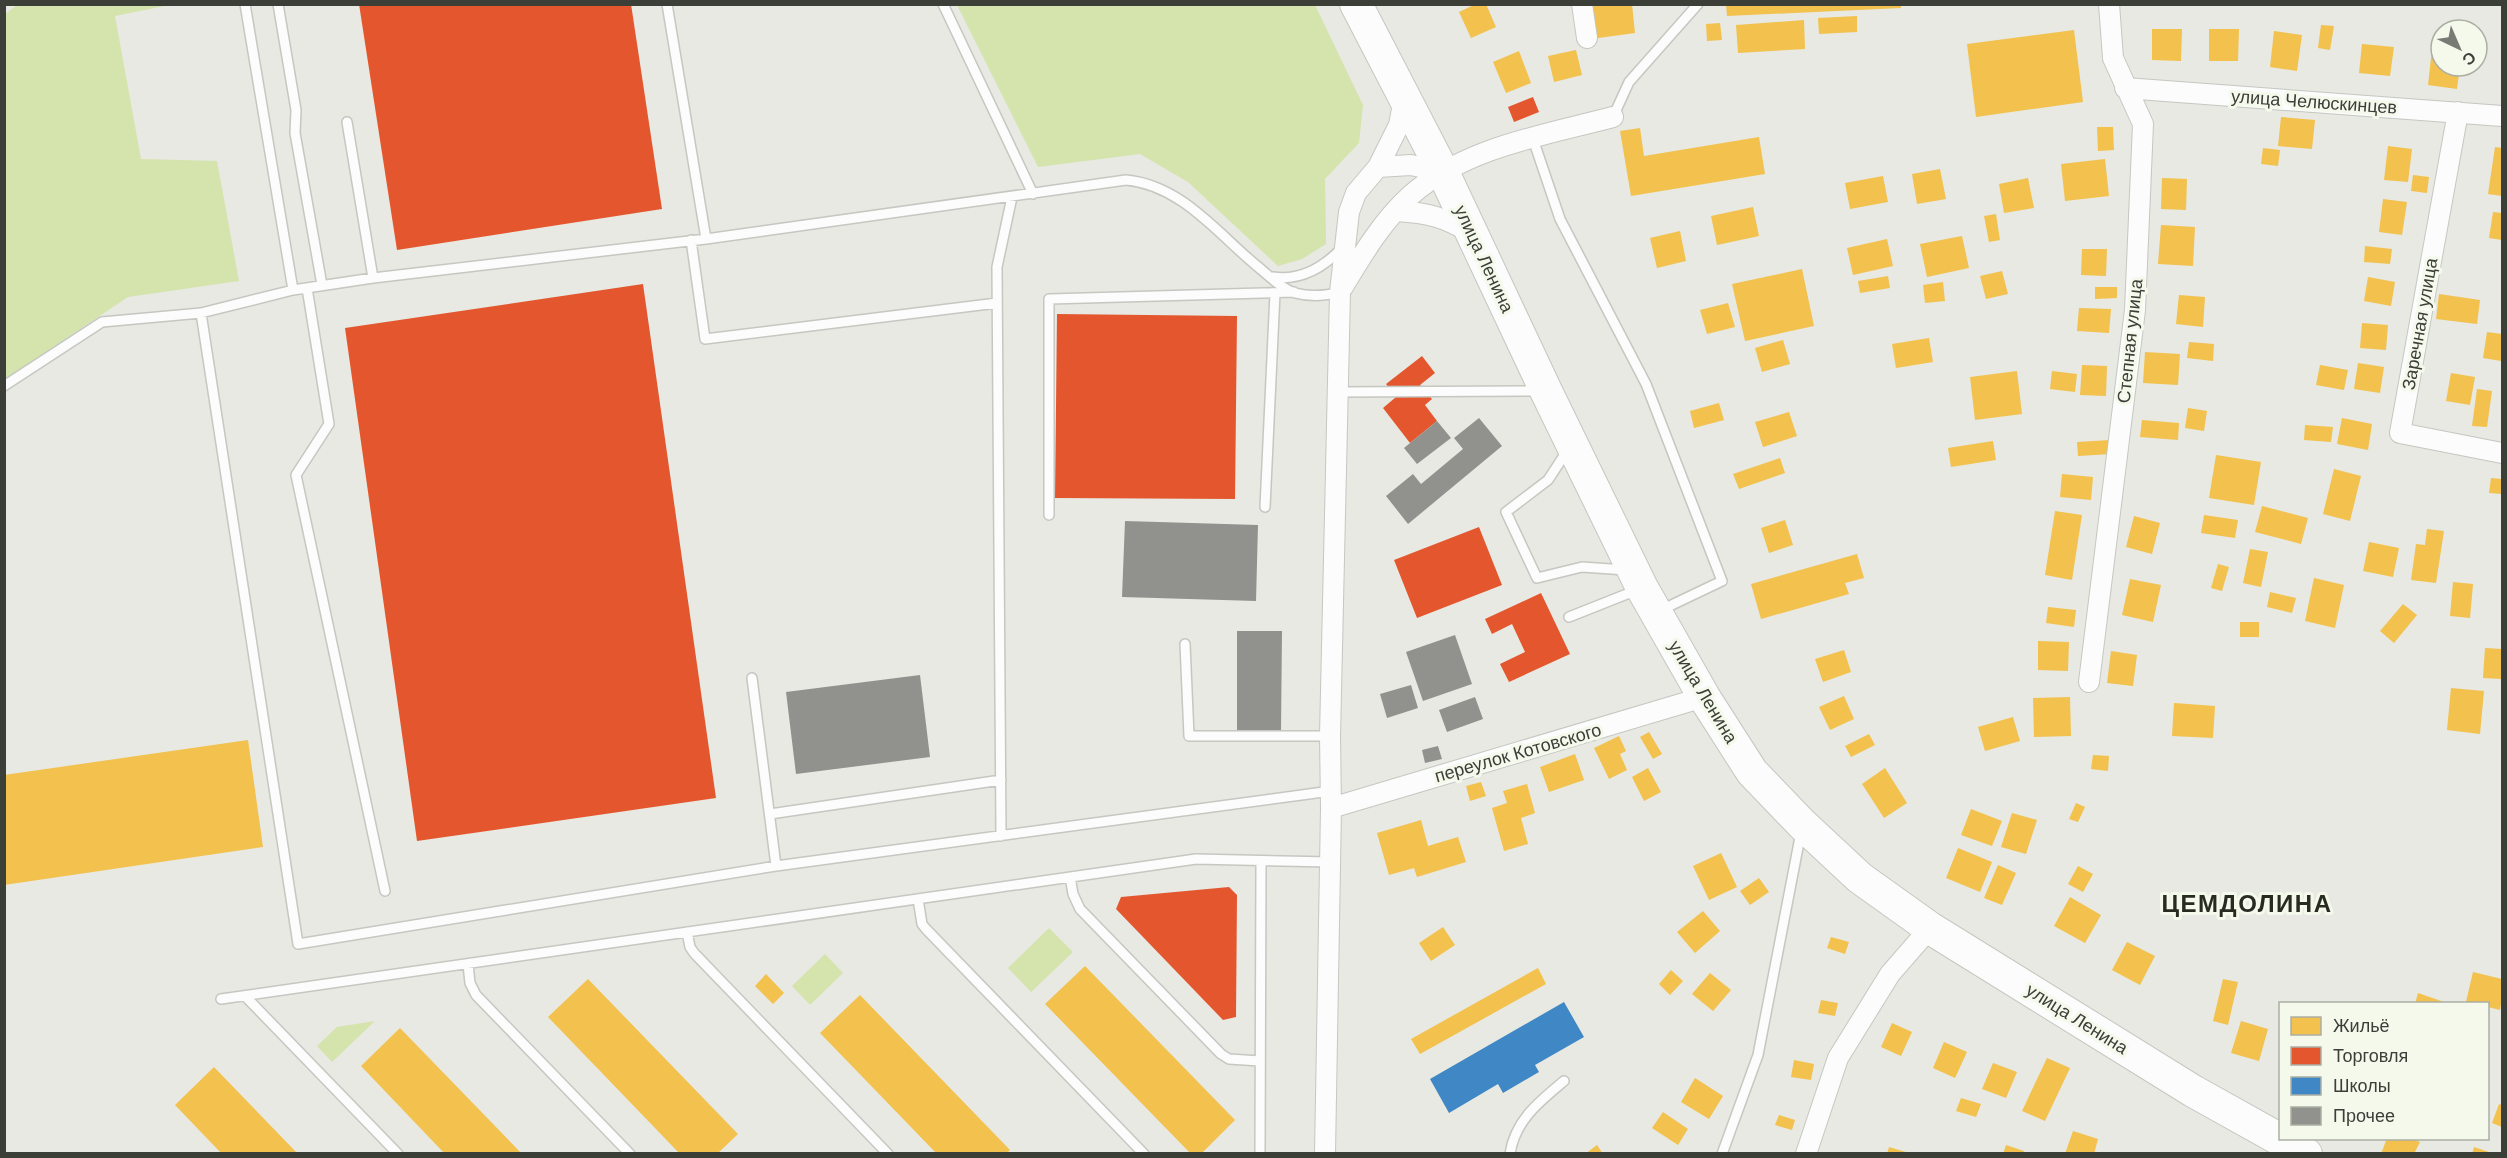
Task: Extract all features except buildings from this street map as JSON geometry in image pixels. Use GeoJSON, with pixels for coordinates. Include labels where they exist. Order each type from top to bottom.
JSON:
{"type":"FeatureCollection","features":[{"type":"Feature","properties":{"kind":"highway","name":"улица Ленина"},"geometry":{"type":"LineString","coordinates":[[1356,4],[1443,172],[1571,444],[1643,590],[1704,697],[1752,772],[1802,824],[1860,878],[1930,928],[2193,1090],[2279,1139]]}},
{"type":"Feature","properties":{"kind":"highway","name":"улица Ленина"},"geometry":{"type":"LineString","coordinates":[[2281,1140],[2306,1154]]}},
{"type":"Feature","properties":{"kind":"street"},"geometry":{"type":"LineString","coordinates":[[1582,4],[1587,38]]}},
{"type":"Feature","properties":{"kind":"street","name":"Степная улица"},"geometry":{"type":"LineString","coordinates":[[2089,681],[2135,310],[2143,124],[2113,58],[2109,4]]}},
{"type":"Feature","properties":{"kind":"street","name":"улица Челюскинцев"},"geometry":{"type":"LineString","coordinates":[[2125,88],[2502,116]]}},
{"type":"Feature","properties":{"kind":"street"},"geometry":{"type":"LineString","coordinates":[[1325,1154],[1330,736],[1340,292],[1349,212],[1356,193],[1378,167],[1399,125],[1404,99]]}},
{"type":"Feature","properties":{"kind":"street","name":"Заречная улица"},"geometry":{"type":"LineString","coordinates":[[2458,112],[2400,434],[2502,453]]}},
{"type":"Feature","properties":{"kind":"street"},"geometry":{"type":"LineString","coordinates":[[1340,292],[1365,252],[1397,211],[1410,196],[1443,172],[1497,148],[1613,117]]}},
{"type":"Feature","properties":{"kind":"street"},"geometry":{"type":"LineString","coordinates":[[1378,167],[1411,165],[1443,172]]}},
{"type":"Feature","properties":{"kind":"street"},"geometry":{"type":"LineString","coordinates":[[1397,211],[1429,213],[1472,234]]}},
{"type":"Feature","properties":{"kind":"street","name":"переулок Котовского"},"geometry":{"type":"LineString","coordinates":[[1331,799],[1704,697]]}},
{"type":"Feature","properties":{"kind":"street"},"geometry":{"type":"LineString","coordinates":[[1806,1154],[1838,1058],[1890,974],[1930,928]]}},
{"type":"Feature","properties":{"kind":"lane"},"geometry":{"type":"LineString","coordinates":[[245,4],[293,290]]}},
{"type":"Feature","properties":{"kind":"lane"},"geometry":{"type":"LineString","coordinates":[[278,4],[297,110],[295,133],[322,285]]}},
{"type":"Feature","properties":{"kind":"lane"},"geometry":{"type":"LineString","coordinates":[[667,4],[706,239]]}},
{"type":"Feature","properties":{"kind":"lane"},"geometry":{"type":"LineString","coordinates":[[943,4],[1033,194]]}},
{"type":"Feature","properties":{"kind":"lane"},"geometry":{"type":"LineString","coordinates":[[1613,117],[1629,82],[1698,4]]}},
{"type":"Feature","properties":{"kind":"lane"},"geometry":{"type":"LineString","coordinates":[[347,122],[373,278]]}},
{"type":"Feature","properties":{"kind":"lane"},"geometry":{"type":"LineString","coordinates":[[1533,139],[1560,219],[1646,384],[1722,581],[1643,590],[1569,617]]}},
{"type":"Feature","properties":{"kind":"lane"},"geometry":{"type":"LineString","coordinates":[[4,386],[102,322],[201,313],[322,285],[706,239],[1126,180],[1146,182],[1169,191],[1270,277],[1294,292]]}},
{"type":"Feature","properties":{"kind":"lane"},"geometry":{"type":"LineString","coordinates":[[1001,836],[997,267],[1012,196]]}},
{"type":"Feature","properties":{"kind":"lane"},"geometry":{"type":"LineString","coordinates":[[691,240],[705,339],[997,303]]}},
{"type":"Feature","properties":{"kind":"lane"},"geometry":{"type":"LineString","coordinates":[[1270,277],[1289,280],[1309,273],[1330,260],[1345,244]]}},
{"type":"Feature","properties":{"kind":"lane"},"geometry":{"type":"LineString","coordinates":[[307,288],[329,424],[296,475],[385,891]]}},
{"type":"Feature","properties":{"kind":"lane"},"geometry":{"type":"LineString","coordinates":[[1049,514],[1049,299],[1294,292],[1322,296],[1340,292]]}},
{"type":"Feature","properties":{"kind":"lane"},"geometry":{"type":"LineString","coordinates":[[1265,507],[1275,293]]}},
{"type":"Feature","properties":{"kind":"lane"},"geometry":{"type":"LineString","coordinates":[[201,313],[298,944],[776,866],[1001,836],[1331,799]]}},
{"type":"Feature","properties":{"kind":"lane"},"geometry":{"type":"LineString","coordinates":[[1338,392],[1546,391]]}},
{"type":"Feature","properties":{"kind":"lane"},"geometry":{"type":"LineString","coordinates":[[1571,444],[1548,480],[1506,512],[1538,578],[1582,567],[1643,590]]}},
{"type":"Feature","properties":{"kind":"lane"},"geometry":{"type":"LineString","coordinates":[[1185,644],[1189,736],[1330,736]]}},
{"type":"Feature","properties":{"kind":"lane"},"geometry":{"type":"LineString","coordinates":[[752,678],[776,866]]}},
{"type":"Feature","properties":{"kind":"lane"},"geometry":{"type":"LineString","coordinates":[[770,814],[1001,780]]}},
{"type":"Feature","properties":{"kind":"lane"},"geometry":{"type":"LineString","coordinates":[[1722,1154],[1758,1055],[1802,824]]}},
{"type":"Feature","properties":{"kind":"lane"},"geometry":{"type":"LineString","coordinates":[[221,999],[1196,859],[1330,862]]}},
{"type":"Feature","properties":{"kind":"lane"},"geometry":{"type":"LineString","coordinates":[[1260,1154],[1261,861]]}},
{"type":"Feature","properties":{"kind":"lane"},"geometry":{"type":"LineString","coordinates":[[1070,877],[1073,894],[1080,909],[1221,1054],[1229,1059],[1260,1061]]}},
{"type":"Feature","properties":{"kind":"lane"},"geometry":{"type":"LineString","coordinates":[[918,899],[922,924],[926,929],[1143,1154]]}},
{"type":"Feature","properties":{"kind":"lane"},"geometry":{"type":"LineString","coordinates":[[687,932],[690,948],[694,953],[888,1154]]}},
{"type":"Feature","properties":{"kind":"lane"},"geometry":{"type":"LineString","coordinates":[[468,964],[470,983],[476,995],[630,1154]]}},
{"type":"Feature","properties":{"kind":"lane"},"geometry":{"type":"LineString","coordinates":[[245,996],[398,1154]]}},
{"type":"Feature","properties":{"kind":"lane"},"geometry":{"type":"LineString","coordinates":[[1510,1154],[1512,1141],[1528,1112],[1564,1081]]}},
{"type":"Feature","properties":{"kind":"green space"},"geometry":{"type":"Polygon","coordinates":[[[17,5],[169,5],[115,16],[141,159],[217,161],[239,281],[128,297],[5,379],[4,15],[17,5]]]}},
{"type":"Feature","properties":{"kind":"green space"},"geometry":{"type":"Polygon","coordinates":[[[957,5],[1315,5],[1363,105],[1359,143],[1325,179],[1326,244],[1302,259],[1278,266],[1188,182],[1140,154],[1038,167],[957,5]]]}},
{"type":"Feature","properties":{"kind":"green space"},"geometry":{"type":"Polygon","coordinates":[[[1049,928],[1073,952],[1031,992],[1008,968],[1049,928]]]}},
{"type":"Feature","properties":{"kind":"green space"},"geometry":{"type":"Polygon","coordinates":[[[825,954],[843,973],[810,1005],[792,986],[825,954]]]}},
{"type":"Feature","properties":{"kind":"green space"},"geometry":{"type":"Polygon","coordinates":[[[375,1021],[332,1062],[317,1046],[337,1027],[375,1021]]]}},
{"type":"Feature","properties":{"kind":"district","name":"ЦЕМДОЛИНА"},"geometry":{"type":"Point","coordinates":[2247,904]}}]}
